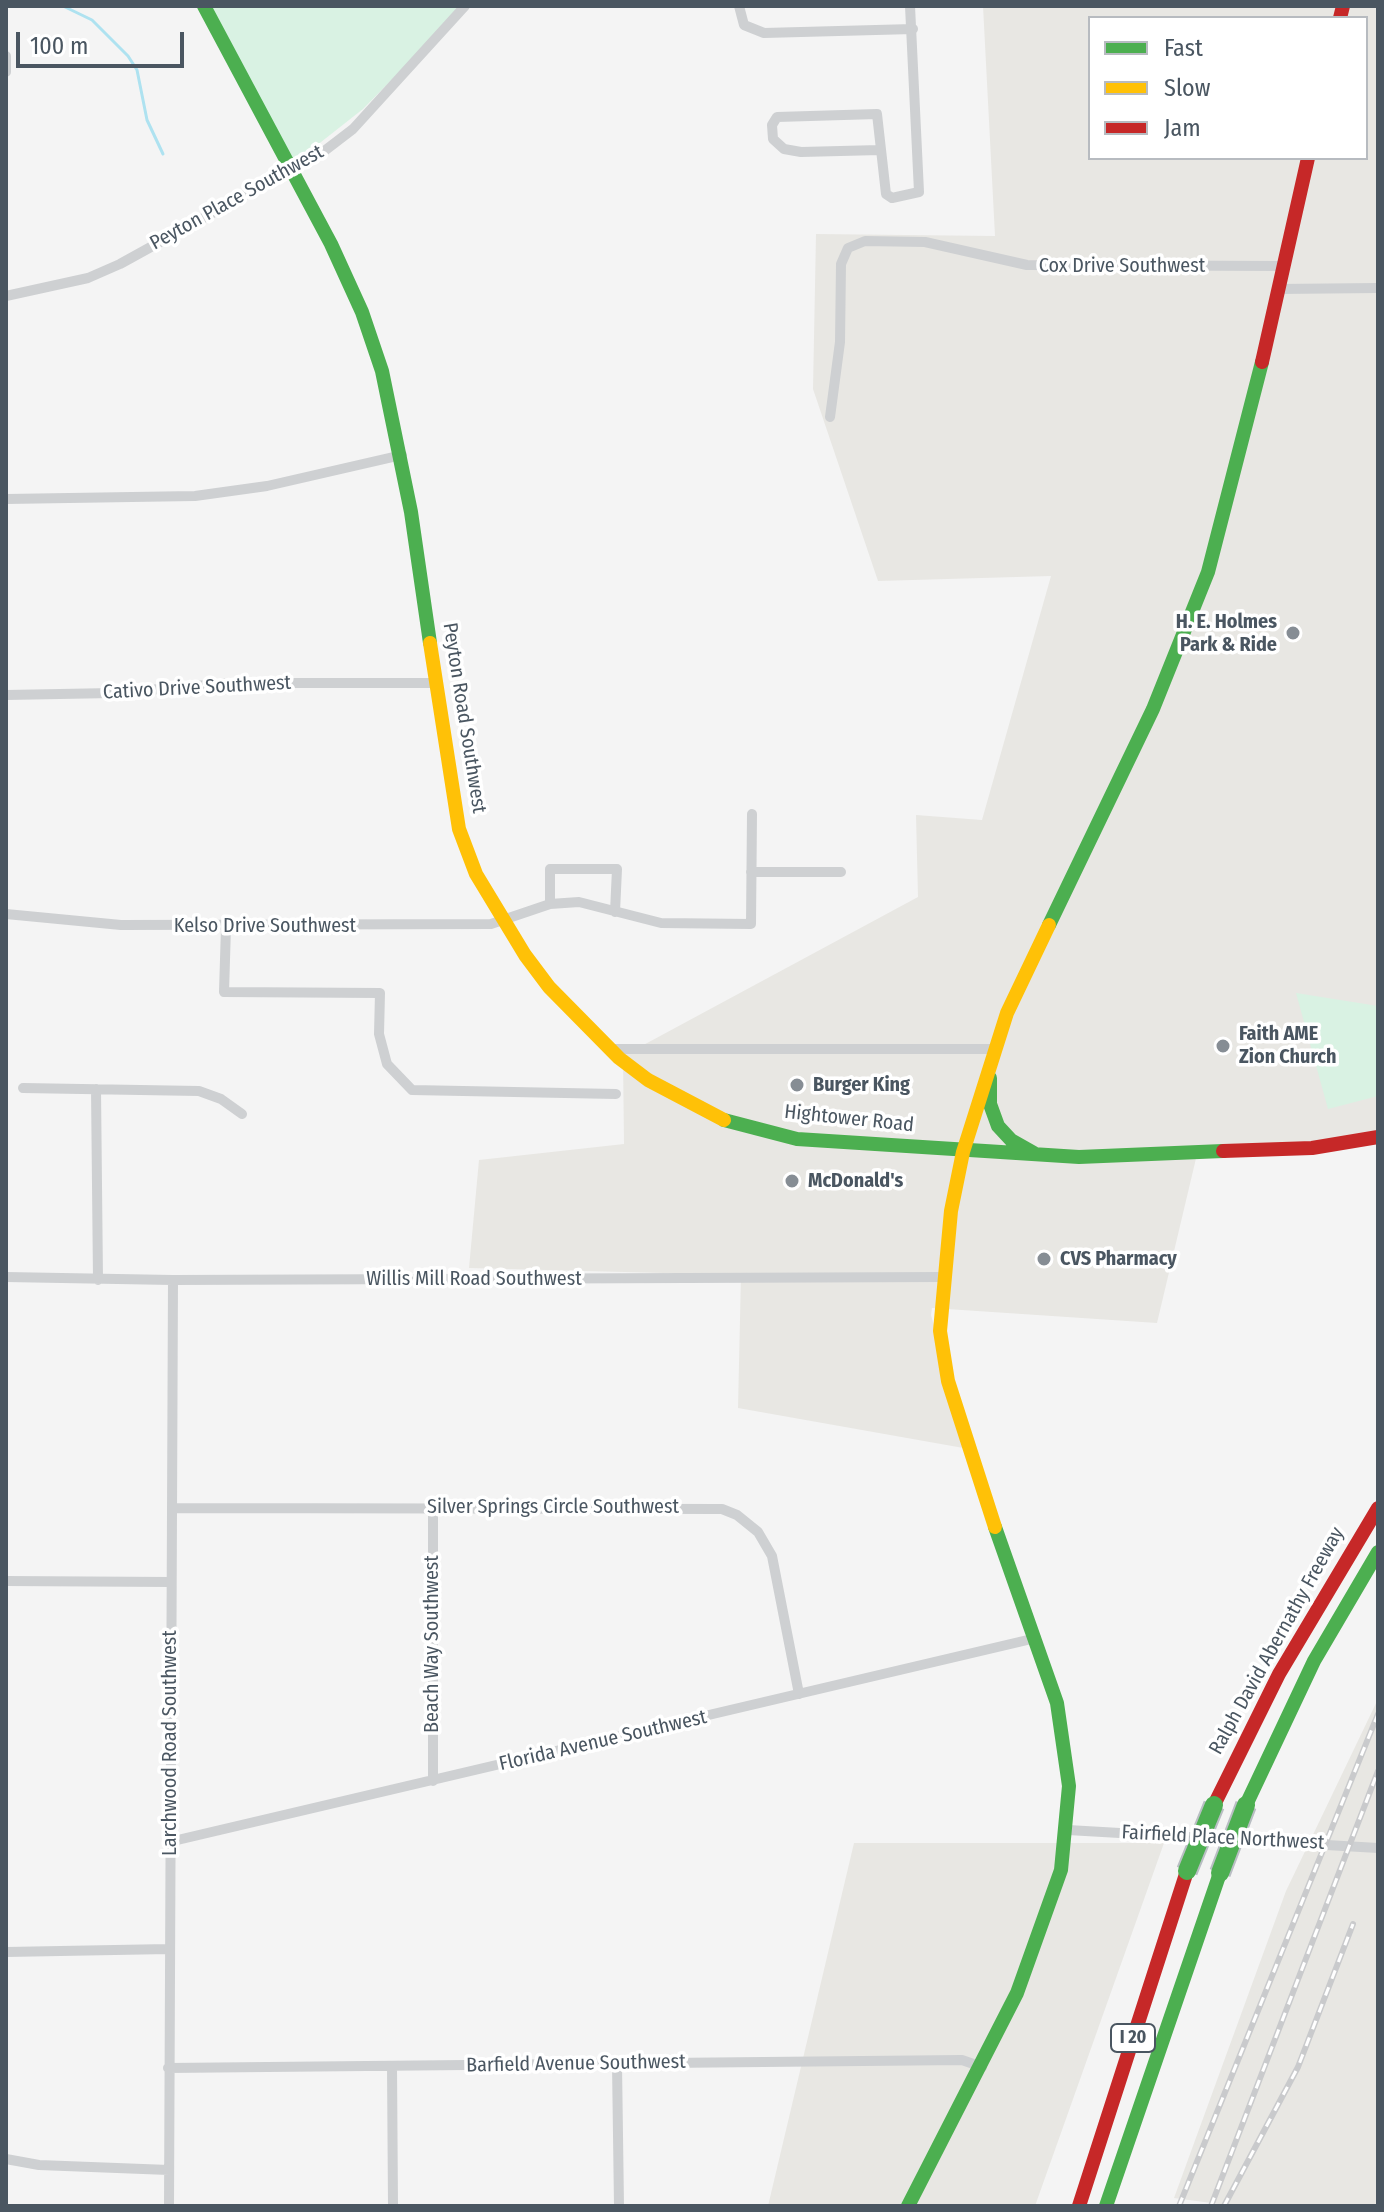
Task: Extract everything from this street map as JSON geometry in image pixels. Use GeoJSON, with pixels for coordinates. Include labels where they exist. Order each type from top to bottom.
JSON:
{"type":"FeatureCollection","features":[{"type":"Feature","properties":{"kind":"main road","name":"Peyton Road Southwest"},"geometry":{"type":"LineString","coordinates":[[204,6],[362,312],[382,371],[402,455],[459,829],[476,874],[525,955],[549,987],[610,1049]]}},
{"type":"Feature","properties":{"kind":"main road"},"geometry":{"type":"LineString","coordinates":[[908,2206],[982,2067],[1017,1993],[1049,1907],[1068,1830],[1069,1786],[1065,1741],[1036,1638],[972,1463],[948,1381],[940,1331],[950,1213],[963,1152],[992,1056],[1029,961],[1153,709],[1196,605],[1234,483],[1308,160]]}},
{"type":"Feature","properties":{"kind":"main road","name":"Hightower Road"},"geometry":{"type":"LineString","coordinates":[[610,1049],[676,1098],[738,1125],[797,1139],[1039,1156],[1137,1156],[1298,1148],[1378,1137]]}},
{"type":"Feature","properties":{"kind":"main road"},"geometry":{"type":"LineString","coordinates":[[992,1056],[990,1104],[998,1126],[1011,1140],[1039,1156]]}},
{"type":"Feature","properties":{"kind":"main road","name":"Ralph David Abernathy Freeway"},"geometry":{"type":"LineString","coordinates":[[1079,2206],[1187,1871],[1214,1805],[1251,1725],[1286,1661],[1378,1508]]}},
{"type":"Feature","properties":{"kind":"main road","name":"Ralph David Abernathy Freeway"},"geometry":{"type":"LineString","coordinates":[[1106,2206],[1246,1805],[1314,1661],[1378,1552]]}},
{"type":"Feature","properties":{"kind":"street","name":"Peyton Place Southwest"},"geometry":{"type":"LineString","coordinates":[[6,296],[88,278],[120,264],[323,152],[353,129],[465,6]]}},
{"type":"Feature","properties":{"kind":"street"},"geometry":{"type":"LineString","coordinates":[[739,6],[744,25],[764,33],[913,29]]}},
{"type":"Feature","properties":{"kind":"street"},"geometry":{"type":"LineString","coordinates":[[880,150],[801,152],[784,149],[773,139],[772,125],[777,117],[877,114],[886,194],[892,198],[919,192],[910,6]]}},
{"type":"Feature","properties":{"kind":"street"},"geometry":{"type":"LineString","coordinates":[[6,56],[6,72]]}},
{"type":"Feature","properties":{"kind":"street","name":"Cox Drive Southwest"},"geometry":{"type":"LineString","coordinates":[[830,417],[840,342],[841,264],[848,248],[865,241],[936,243],[1027,265],[1283,266]]}},
{"type":"Feature","properties":{"kind":"street"},"geometry":{"type":"LineString","coordinates":[[1278,289],[1378,288]]}},
{"type":"Feature","properties":{"kind":"street"},"geometry":{"type":"LineString","coordinates":[[6,499],[195,496],[267,486],[402,455]]}},
{"type":"Feature","properties":{"kind":"street","name":"Cativo Drive Southwest"},"geometry":{"type":"LineString","coordinates":[[6,695],[113,693],[230,683],[435,683]]}},
{"type":"Feature","properties":{"kind":"street"},"geometry":{"type":"LineString","coordinates":[[507,921],[550,904],[579,902],[661,923],[751,924],[752,814]]}},
{"type":"Feature","properties":{"kind":"street"},"geometry":{"type":"LineString","coordinates":[[550,904],[550,869],[617,869],[615,912]]}},
{"type":"Feature","properties":{"kind":"street"},"geometry":{"type":"LineString","coordinates":[[751,872],[841,872]]}},
{"type":"Feature","properties":{"kind":"street","name":"Kelso Drive Southwest"},"geometry":{"type":"LineString","coordinates":[[6,914],[121,925],[226,927],[507,921]]}},
{"type":"Feature","properties":{"kind":"street"},"geometry":{"type":"LineString","coordinates":[[226,927],[224,992],[380,993],[379,1034],[387,1064],[412,1090],[616,1094]]}},
{"type":"Feature","properties":{"kind":"street"},"geometry":{"type":"LineString","coordinates":[[610,1049],[992,1056]]}},
{"type":"Feature","properties":{"kind":"street"},"geometry":{"type":"LineString","coordinates":[[23,1088],[199,1091],[221,1099],[242,1114]]}},
{"type":"Feature","properties":{"kind":"street"},"geometry":{"type":"LineString","coordinates":[[91,1089],[98,1280]]}},
{"type":"Feature","properties":{"kind":"street","name":"Willis Mill Road Southwest"},"geometry":{"type":"LineString","coordinates":[[6,1277],[98,1280],[943,1277]]}},
{"type":"Feature","properties":{"kind":"street","name":"Larchwood Road Southwest"},"geometry":{"type":"LineString","coordinates":[[169,2206],[173,1280]]}},
{"type":"Feature","properties":{"kind":"street","name":"Silver Springs Circle Southwest"},"geometry":{"type":"LineString","coordinates":[[172,1508],[705,1507],[737,1515],[758,1532],[772,1556],[799,1694]]}},
{"type":"Feature","properties":{"kind":"street","name":"Beach Way Southwest"},"geometry":{"type":"LineString","coordinates":[[433,1508],[433,1781]]}},
{"type":"Feature","properties":{"kind":"street"},"geometry":{"type":"LineString","coordinates":[[6,1581],[171,1582]]}},
{"type":"Feature","properties":{"kind":"street","name":"Florida Avenue Southwest"},"geometry":{"type":"LineString","coordinates":[[169,1842],[1036,1638]]}},
{"type":"Feature","properties":{"kind":"street","name":"Fairfield Place Northwest"},"geometry":{"type":"LineString","coordinates":[[1068,1830],[1378,1848]]}},
{"type":"Feature","properties":{"kind":"street"},"geometry":{"type":"LineString","coordinates":[[6,1952],[169,1949]]}},
{"type":"Feature","properties":{"kind":"street","name":"Barfield Avenue Southwest"},"geometry":{"type":"LineString","coordinates":[[168,2068],[962,2060],[982,2067]]}},
{"type":"Feature","properties":{"kind":"street"},"geometry":{"type":"LineString","coordinates":[[617,2064],[619,2206]]}},
{"type":"Feature","properties":{"kind":"street"},"geometry":{"type":"LineString","coordinates":[[392,2066],[393,2206]]}},
{"type":"Feature","properties":{"kind":"street"},"geometry":{"type":"LineString","coordinates":[[6,2159],[39,2165],[169,2170]]}},
{"type":"Feature","properties":{"kind":"shaded area"},"geometry":{"type":"Polygon","coordinates":[[[983,6],[1378,6],[1378,1142],[1198,1150],[1157,1323],[932,1308],[931,1315],[969,1449],[738,1408],[741,1275],[469,1268],[479,1160],[624,1144],[623,1056],[918,897],[916,815],[982,820],[1051,576],[878,581],[813,389],[816,234],[995,236],[983,6]]]}},
{"type":"Feature","properties":{"kind":"shaded area"},"geometry":{"type":"Polygon","coordinates":[[[1378,1699],[1378,2206],[1234,2206],[1174,2198],[1286,1891],[1378,1699]]]}},
{"type":"Feature","properties":{"kind":"shaded area"},"geometry":{"type":"Polygon","coordinates":[[[854,1843],[1164,1843],[1035,2206],[768,2206],[854,1843]]]}},
{"type":"Feature","properties":{"kind":"green space"},"geometry":{"type":"Polygon","coordinates":[[[202,6],[464,6],[363,109],[288,168],[202,6]]]}},
{"type":"Feature","properties":{"kind":"green space"},"geometry":{"type":"Polygon","coordinates":[[[1296,993],[1378,1006],[1378,1096],[1328,1109],[1296,993]]]}},
{"type":"Feature","properties":{"kind":"waterway"},"geometry":{"type":"LineString","coordinates":[[63,6],[92,20],[128,56],[137,70],[147,120],[163,154]]}},
{"type":"Feature","properties":{"kind":"railway"},"geometry":{"type":"LineString","coordinates":[[1179,2206],[1378,1714]]}},
{"type":"Feature","properties":{"kind":"railway"},"geometry":{"type":"LineString","coordinates":[[1211,2206],[1378,1771]]}},
{"type":"Feature","properties":{"kind":"railway"},"geometry":{"type":"LineString","coordinates":[[1224,2206],[1298,2067],[1353,1924]]}},
{"type":"Feature","properties":{"kind":"traffic: fast"},"geometry":{"type":"LineString","coordinates":[[204,6],[331,244],[362,312],[382,371],[411,512],[430,643]]}},
{"type":"Feature","properties":{"kind":"traffic: fast"},"geometry":{"type":"LineString","coordinates":[[1049,925],[1153,709],[1208,572],[1262,362]]}},
{"type":"Feature","properties":{"kind":"traffic: fast"},"geometry":{"type":"LineString","coordinates":[[990,1078],[990,1104],[998,1126],[1011,1140],[1034,1153]]}},
{"type":"Feature","properties":{"kind":"traffic: fast"},"geometry":{"type":"LineString","coordinates":[[724,1120],[797,1139],[1079,1157],[1223,1151]]}},
{"type":"Feature","properties":{"kind":"traffic: fast"},"geometry":{"type":"LineString","coordinates":[[908,2206],[1017,1993],[1061,1870],[1069,1786],[1057,1703],[995,1527]]}},
{"type":"Feature","properties":{"kind":"traffic: fast"},"geometry":{"type":"LineString","coordinates":[[1246,1805],[1314,1661],[1378,1552]]}},
{"type":"Feature","properties":{"kind":"traffic: fast"},"geometry":{"type":"LineString","coordinates":[[1187,1871],[1214,1805]]}},
{"type":"Feature","properties":{"kind":"traffic: fast"},"geometry":{"type":"LineString","coordinates":[[1220,1873],[1246,1805]]}},
{"type":"Feature","properties":{"kind":"traffic: fast"},"geometry":{"type":"LineString","coordinates":[[1106,2206],[1220,1873]]}},
{"type":"Feature","properties":{"kind":"traffic: slow"},"geometry":{"type":"LineString","coordinates":[[430,643],[459,829],[476,874],[525,955],[549,987],[619,1058],[648,1080],[724,1120]]}},
{"type":"Feature","properties":{"kind":"traffic: slow"},"geometry":{"type":"LineString","coordinates":[[995,1527],[948,1381],[940,1331],[951,1211],[963,1152],[1007,1013],[1049,925]]}},
{"type":"Feature","properties":{"kind":"traffic: jam"},"geometry":{"type":"LineString","coordinates":[[1340,16],[1343,6]]}},
{"type":"Feature","properties":{"kind":"traffic: jam"},"geometry":{"type":"LineString","coordinates":[[1262,362],[1308,160]]}},
{"type":"Feature","properties":{"kind":"traffic: jam"},"geometry":{"type":"LineString","coordinates":[[1223,1151],[1312,1148],[1378,1137]]}},
{"type":"Feature","properties":{"kind":"traffic: jam"},"geometry":{"type":"LineString","coordinates":[[1214,1805],[1279,1674],[1378,1508]]}},
{"type":"Feature","properties":{"kind":"traffic: jam"},"geometry":{"type":"LineString","coordinates":[[1079,2206],[1187,1871]]}},
{"type":"Feature","properties":{"kind":"place","name":"H. E. Holmes Park & Ride"},"geometry":{"type":"Point","coordinates":[1293,633]}},
{"type":"Feature","properties":{"kind":"place","name":"Faith AME Zion Church"},"geometry":{"type":"Point","coordinates":[1223,1046]}},
{"type":"Feature","properties":{"kind":"place","name":"Burger King"},"geometry":{"type":"Point","coordinates":[797,1085]}},
{"type":"Feature","properties":{"kind":"place","name":"McDonald's"},"geometry":{"type":"Point","coordinates":[792,1181]}},
{"type":"Feature","properties":{"kind":"place","name":"CVS Pharmacy"},"geometry":{"type":"Point","coordinates":[1044,1259]}}]}
